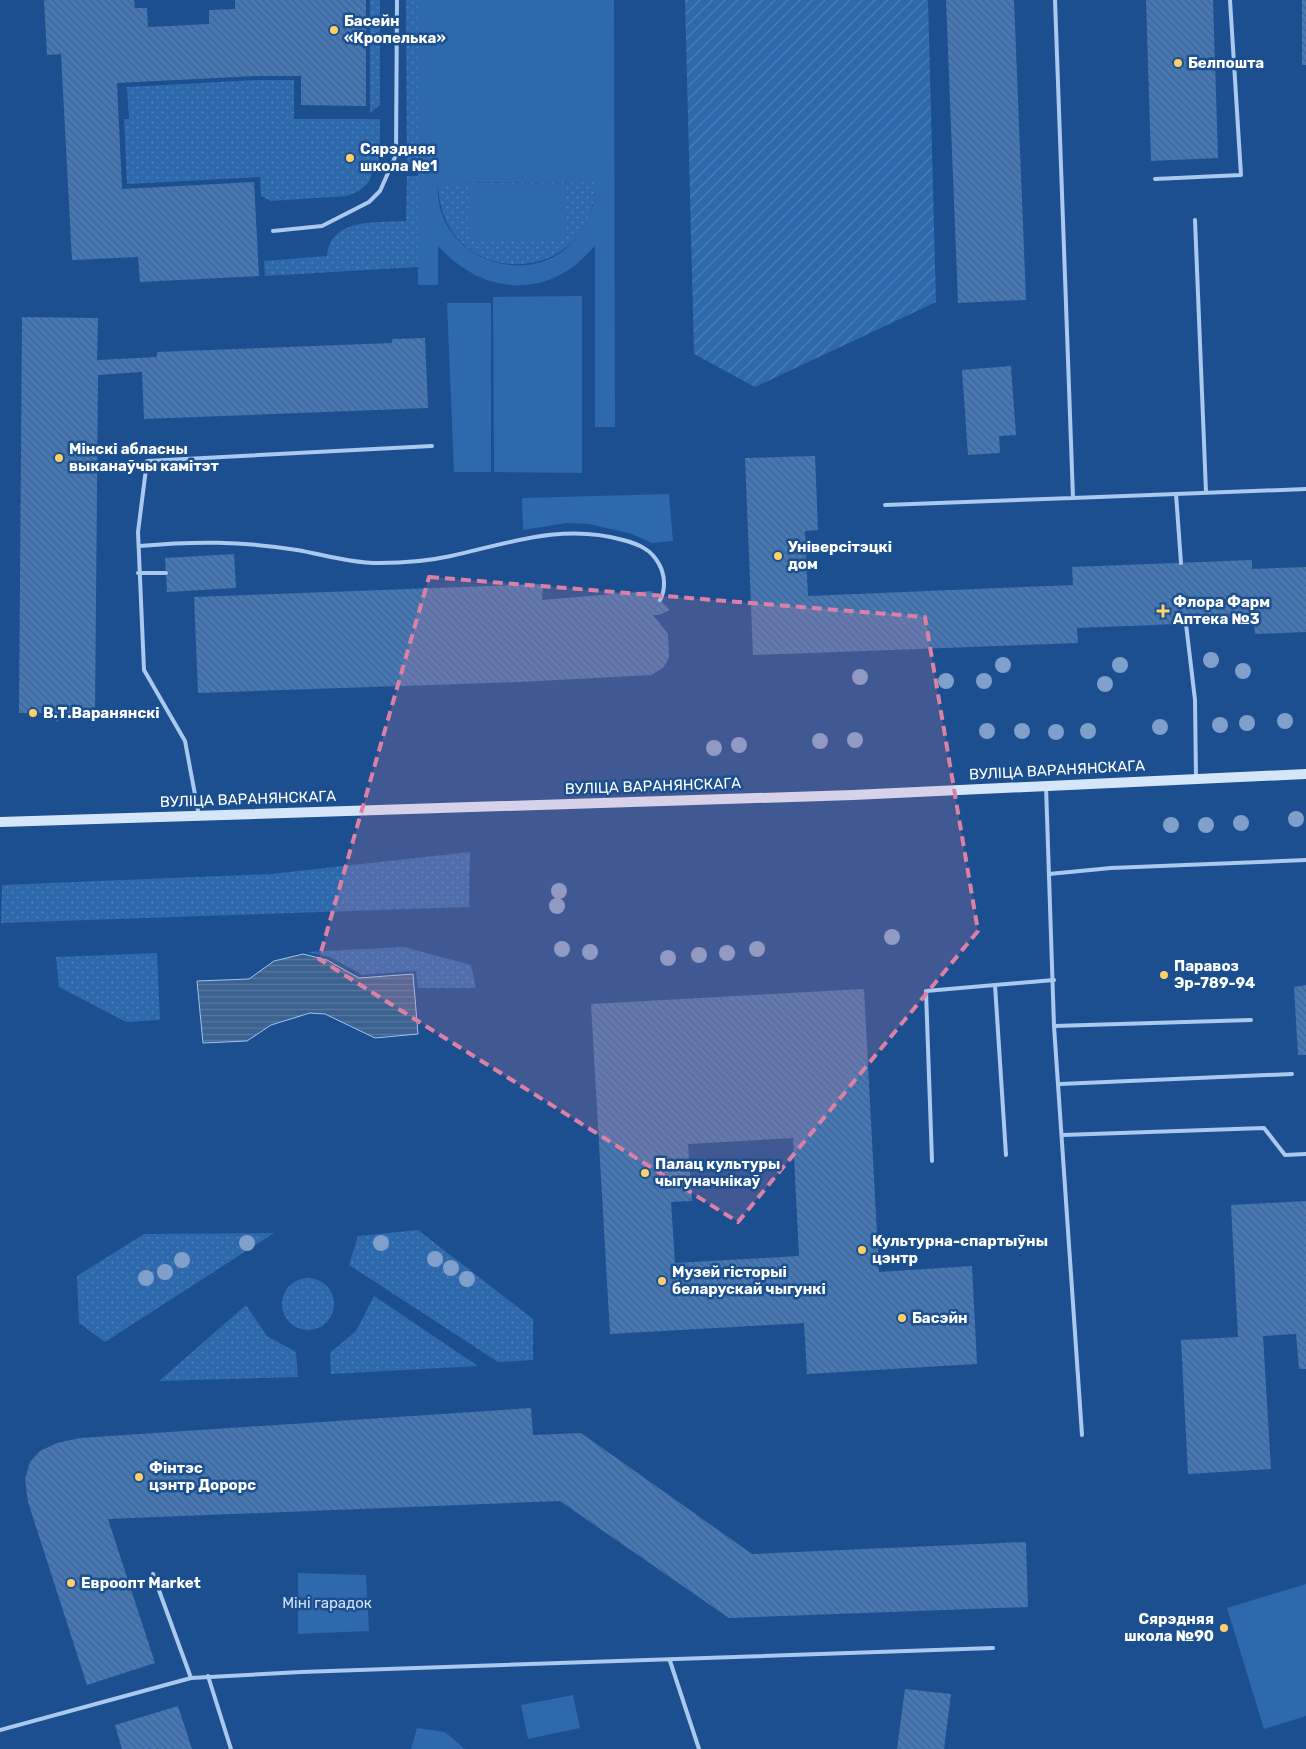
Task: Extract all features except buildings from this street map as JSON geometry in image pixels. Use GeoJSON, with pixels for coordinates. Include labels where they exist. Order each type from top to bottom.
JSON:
{"type":"FeatureCollection","features":[{"type":"Feature","properties":{"kind":"main road","name":"ВУЛІЦА ВАРАНЯНСКАГА"},"geometry":{"type":"LineString","coordinates":[[0,822],[843,795],[1046,784],[1306,774]]}},
{"type":"Feature","properties":{"kind":"lane"},"geometry":{"type":"LineString","coordinates":[[272,231],[322,226],[369,202],[380,191],[396,155],[397,0]]}},
{"type":"Feature","properties":{"kind":"lane"},"geometry":{"type":"LineString","coordinates":[[1055,0],[1073,498]]}},
{"type":"Feature","properties":{"kind":"lane"},"geometry":{"type":"LineString","coordinates":[[1155,179],[1242,175],[1230,0]]}},
{"type":"Feature","properties":{"kind":"lane"},"geometry":{"type":"LineString","coordinates":[[1195,220],[1206,492]]}},
{"type":"Feature","properties":{"kind":"lane"},"geometry":{"type":"LineString","coordinates":[[199,816],[185,741],[144,670],[138,573],[147,461],[432,446]]}},
{"type":"Feature","properties":{"kind":"lane"},"geometry":{"type":"LineString","coordinates":[[885,505],[1306,489]]}},
{"type":"Feature","properties":{"kind":"lane"},"geometry":{"type":"LineString","coordinates":[[1176,494],[1182,563]]}},
{"type":"Feature","properties":{"kind":"lane"},"geometry":{"type":"LineString","coordinates":[[139,546],[217,541],[296,550],[378,563],[414,562],[450,556],[546,534],[590,533],[634,543],[646,548],[656,557],[662,568],[665,581],[660,600]]}},
{"type":"Feature","properties":{"kind":"lane"},"geometry":{"type":"LineString","coordinates":[[138,573],[166,572]]}},
{"type":"Feature","properties":{"kind":"lane"},"geometry":{"type":"LineString","coordinates":[[1186,624],[1195,700],[1196,778]]}},
{"type":"Feature","properties":{"kind":"lane"},"geometry":{"type":"LineString","coordinates":[[1046,784],[1054,980],[1054,1026],[1064,1135],[1082,1435]]}},
{"type":"Feature","properties":{"kind":"lane"},"geometry":{"type":"LineString","coordinates":[[1049,874],[1111,868],[1306,860]]}},
{"type":"Feature","properties":{"kind":"lane"},"geometry":{"type":"LineString","coordinates":[[932,1162],[926,991],[1054,980]]}},
{"type":"Feature","properties":{"kind":"lane"},"geometry":{"type":"LineString","coordinates":[[995,985],[1006,1155]]}},
{"type":"Feature","properties":{"kind":"lane"},"geometry":{"type":"LineString","coordinates":[[1054,1026],[1251,1020]]}},
{"type":"Feature","properties":{"kind":"lane"},"geometry":{"type":"LineString","coordinates":[[1060,1084],[1292,1074]]}},
{"type":"Feature","properties":{"kind":"lane"},"geometry":{"type":"LineString","coordinates":[[1064,1135],[1264,1128],[1285,1155],[1306,1154]]}},
{"type":"Feature","properties":{"kind":"lane"},"geometry":{"type":"LineString","coordinates":[[153,1574],[191,1678]]}},
{"type":"Feature","properties":{"kind":"lane"},"geometry":{"type":"LineString","coordinates":[[0,1730],[191,1678],[208,1676],[993,1648]]}},
{"type":"Feature","properties":{"kind":"lane"},"geometry":{"type":"LineString","coordinates":[[670,1661],[699,1749]]}},
{"type":"Feature","properties":{"kind":"lane"},"geometry":{"type":"LineString","coordinates":[[208,1676],[231,1749]]}},
{"type":"Feature","properties":{"kind":"highlighted area"},"geometry":{"type":"Polygon","coordinates":[[[429,577],[925,617],[978,931],[738,1222],[319,959],[429,577]]]}},
{"type":"Feature","properties":{"kind":"green space"},"geometry":{"type":"Polygon","coordinates":[[[370,0],[380,0],[380,105],[370,113],[370,0]]]}},
{"type":"Feature","properties":{"kind":"green space"},"geometry":{"type":"Polygon","coordinates":[[[406,0],[418,0],[418,168],[407,168],[406,0]]]}},
{"type":"Feature","properties":{"kind":"green space"},"geometry":{"type":"Polygon","coordinates":[[[418,0],[614,0],[615,427],[595,427],[595,246],[573,267],[555,277],[537,283],[519,285],[501,284],[484,279],[452,260],[438,246],[438,285],[418,285],[418,0]],[[594,182],[438,183],[441,211],[453,234],[472,251],[495,262],[520,265],[544,261],[567,248],[587,221],[593,204],[594,182]]]}},
{"type":"Feature","properties":{"kind":"green space"},"geometry":{"type":"Polygon","coordinates":[[[685,0],[928,0],[936,302],[755,387],[694,354],[685,0]]]}},
{"type":"Feature","properties":{"kind":"green space"},"geometry":{"type":"Polygon","coordinates":[[[258,80],[294,80],[294,119],[380,119],[380,157],[368,183],[359,191],[347,196],[271,201],[261,196],[260,177],[127,184],[124,119],[129,119],[127,87],[258,80]]]}},
{"type":"Feature","properties":{"kind":"green space"},"geometry":{"type":"Polygon","coordinates":[[[407,176],[418,176],[418,267],[265,276],[264,261],[327,256],[330,243],[337,234],[346,228],[369,223],[406,221],[407,176]]]}},
{"type":"Feature","properties":{"kind":"green space"},"geometry":{"type":"Polygon","coordinates":[[[595,182],[589,218],[571,243],[546,259],[518,264],[489,260],[464,244],[445,219],[438,183],[595,182]]]}},
{"type":"Feature","properties":{"kind":"green space"},"geometry":{"type":"Polygon","coordinates":[[[468,187],[564,187],[564,239],[469,239],[468,187]]]}},
{"type":"Feature","properties":{"kind":"green space"},"geometry":{"type":"Polygon","coordinates":[[[582,296],[582,473],[494,472],[493,297],[582,296]]]}},
{"type":"Feature","properties":{"kind":"green space"},"geometry":{"type":"Polygon","coordinates":[[[447,303],[491,303],[491,472],[454,472],[447,303]]]}},
{"type":"Feature","properties":{"kind":"green space"},"geometry":{"type":"Polygon","coordinates":[[[669,494],[673,541],[652,543],[632,534],[589,524],[567,523],[523,530],[522,498],[669,494]]]}},
{"type":"Feature","properties":{"kind":"green space"},"geometry":{"type":"Polygon","coordinates":[[[470,852],[469,907],[1,923],[2,885],[271,874],[470,852]]]}},
{"type":"Feature","properties":{"kind":"green space"},"geometry":{"type":"Polygon","coordinates":[[[404,947],[471,965],[476,988],[418,988],[416,971],[362,975],[330,957],[306,952],[404,947]]]}},
{"type":"Feature","properties":{"kind":"green space"},"geometry":{"type":"Polygon","coordinates":[[[157,953],[160,1020],[126,1022],[59,987],[56,957],[157,953]]]}},
{"type":"Feature","properties":{"kind":"green space"},"geometry":{"type":"Polygon","coordinates":[[[418,1230],[533,1319],[533,1360],[498,1362],[349,1265],[358,1236],[418,1230]]]}},
{"type":"Feature","properties":{"kind":"green space"},"geometry":{"type":"Polygon","coordinates":[[[274,1233],[105,1342],[79,1323],[77,1276],[144,1234],[274,1233]]]}},
{"type":"Feature","properties":{"kind":"green space"},"geometry":{"type":"Polygon","coordinates":[[[303,1278],[313,1278],[327,1285],[334,1299],[334,1309],[327,1323],[313,1330],[303,1330],[293,1326],[286,1319],[282,1309],[282,1299],[286,1289],[293,1282],[303,1278]]]}},
{"type":"Feature","properties":{"kind":"green space"},"geometry":{"type":"Polygon","coordinates":[[[374,1296],[478,1366],[331,1374],[330,1353],[356,1331],[374,1296]]]}},
{"type":"Feature","properties":{"kind":"green space"},"geometry":{"type":"Polygon","coordinates":[[[246,1305],[267,1336],[296,1352],[298,1377],[159,1381],[246,1305]]]}},
{"type":"Feature","properties":{"kind":"green space","name":"Міні гарадок"},"geometry":{"type":"Polygon","coordinates":[[[298,1573],[366,1575],[369,1631],[298,1634],[298,1573]]]}},
{"type":"Feature","properties":{"kind":"green space"},"geometry":{"type":"Polygon","coordinates":[[[1306,1584],[1306,1716],[1264,1729],[1227,1608],[1306,1584]]]}},
{"type":"Feature","properties":{"kind":"green space"},"geometry":{"type":"Polygon","coordinates":[[[573,1695],[580,1728],[528,1739],[521,1705],[573,1695]]]}},
{"type":"Feature","properties":{"kind":"green space"},"geometry":{"type":"Polygon","coordinates":[[[417,1728],[445,1732],[465,1749],[411,1749],[417,1728]]]}},
{"type":"Feature","properties":{"kind":"shaded area"},"geometry":{"type":"Polygon","coordinates":[[[303,954],[327,960],[359,978],[413,974],[418,1034],[375,1038],[325,1014],[310,1013],[271,1025],[247,1041],[203,1043],[197,981],[249,979],[274,961],[303,954]]]}},
{"type":"Feature","properties":{"kind":"place","name":"Басейн «Кропелька»"},"geometry":{"type":"Point","coordinates":[334,30]}},
{"type":"Feature","properties":{"kind":"place","name":"Белпошта"},"geometry":{"type":"Point","coordinates":[1178,63]}},
{"type":"Feature","properties":{"kind":"place","name":"Сярэдняя школа №1"},"geometry":{"type":"Point","coordinates":[350,158]}},
{"type":"Feature","properties":{"kind":"place","name":"Мінскі абласны выканаўчы камітэт"},"geometry":{"type":"Point","coordinates":[59,458]}},
{"type":"Feature","properties":{"kind":"place","name":"Універсітэцкі дом"},"geometry":{"type":"Point","coordinates":[778,556]}},
{"type":"Feature","properties":{"kind":"place","name":"Флора Фарм Аптека №3"},"geometry":{"type":"Point","coordinates":[1163,611]}},
{"type":"Feature","properties":{"kind":"place","name":"В.Т.Варанянскі"},"geometry":{"type":"Point","coordinates":[33,713]}},
{"type":"Feature","properties":{"kind":"place","name":"Паравоз Эр-789-94"},"geometry":{"type":"Point","coordinates":[1164,975]}},
{"type":"Feature","properties":{"kind":"place","name":"Палац культуры чыгуначнікаў"},"geometry":{"type":"Point","coordinates":[645,1173]}},
{"type":"Feature","properties":{"kind":"place","name":"Культурна-спартыўны цэнтр"},"geometry":{"type":"Point","coordinates":[862,1250]}},
{"type":"Feature","properties":{"kind":"place","name":"Музей гісторыі беларускай чыгункі"},"geometry":{"type":"Point","coordinates":[662,1281]}},
{"type":"Feature","properties":{"kind":"place","name":"Басэйн"},"geometry":{"type":"Point","coordinates":[902,1318]}},
{"type":"Feature","properties":{"kind":"place","name":"Фінтэс цэнтр Дорорс"},"geometry":{"type":"Point","coordinates":[139,1477]}},
{"type":"Feature","properties":{"kind":"place","name":"Евроопт Market"},"geometry":{"type":"Point","coordinates":[71,1583]}},
{"type":"Feature","properties":{"kind":"place","name":"Сярэдняя школа №90"},"geometry":{"type":"Point","coordinates":[1224,1628]}}]}
